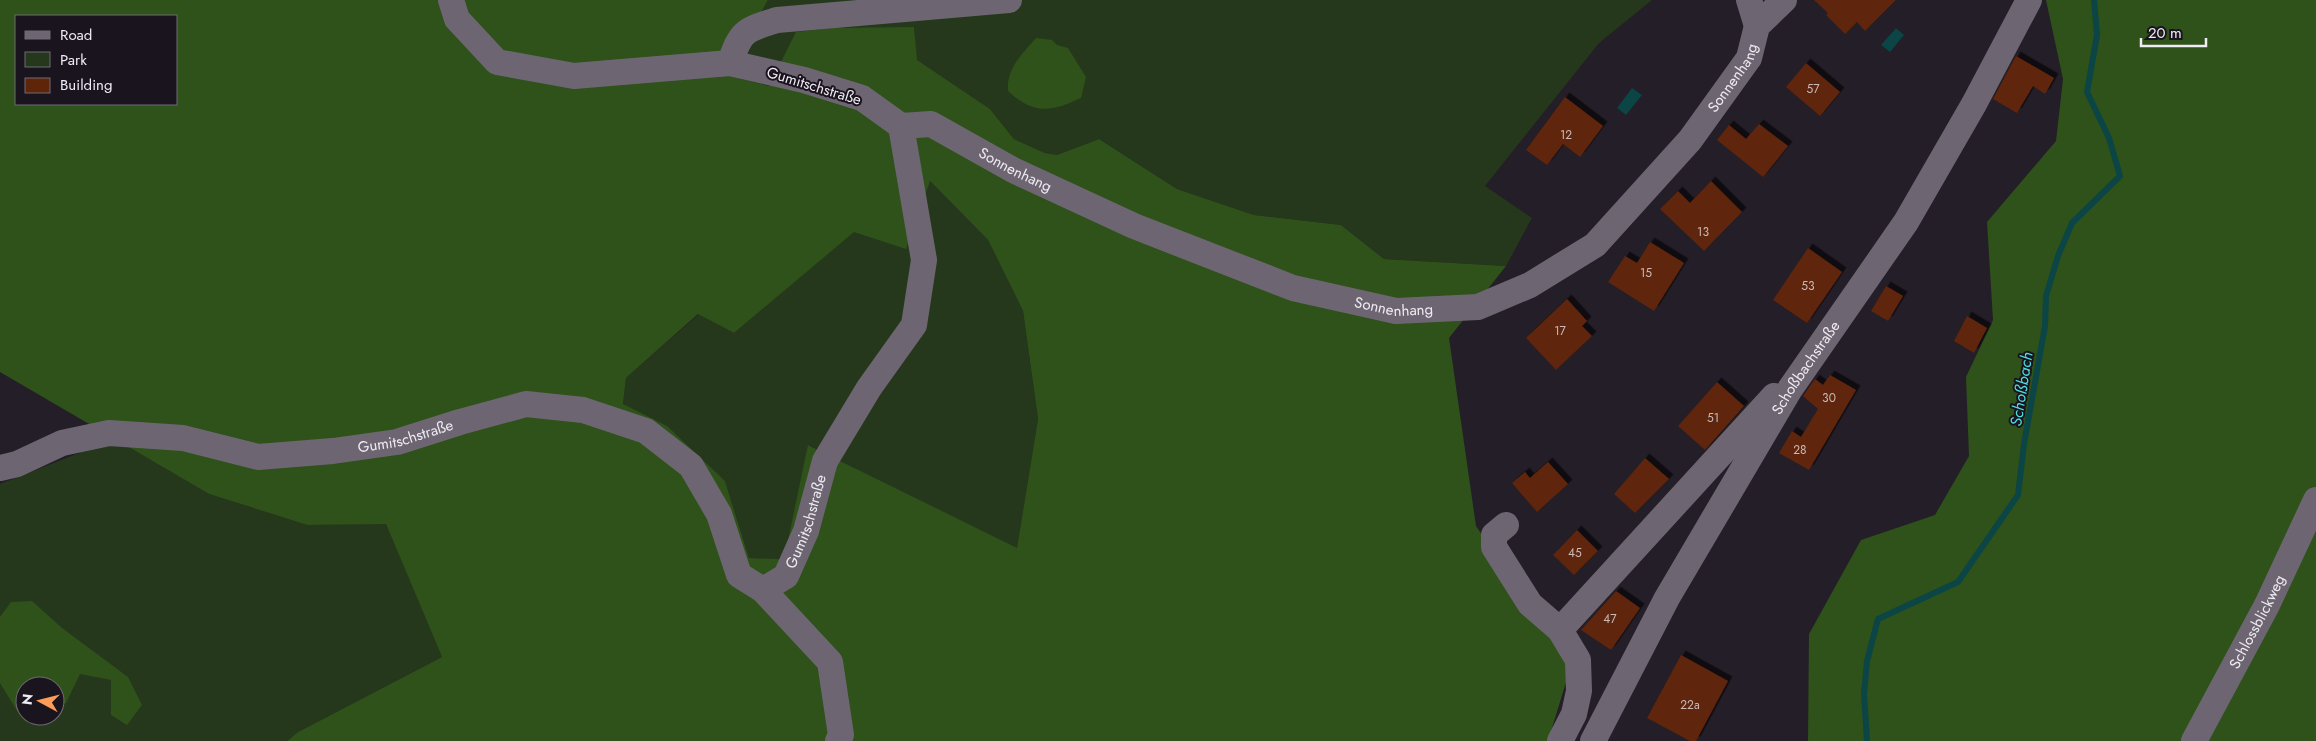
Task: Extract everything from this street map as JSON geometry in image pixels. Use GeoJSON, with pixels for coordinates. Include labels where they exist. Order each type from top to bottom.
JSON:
{"type":"FeatureCollection","features":[{"type":"Feature","properties":{"kind":"street","name":"Gumitschstraße"},"geometry":{"type":"LineString","coordinates":[[0,468],[17,464],[62,443],[109,433],[183,438],[258,457],[333,451],[397,442],[526,404],[583,410],[646,431],[691,466],[719,514],[738,575],[763,590],[786,576],[806,531],[825,461],[869,388],[914,325],[924,260],[902,126],[862,98],[804,80],[730,63],[574,76],[497,62],[456,19],[451,0]]}},
{"type":"Feature","properties":{"kind":"street"},"geometry":{"type":"LineString","coordinates":[[730,63],[738,40],[752,28],[777,20],[1009,0]]}},
{"type":"Feature","properties":{"kind":"street"},"geometry":{"type":"LineString","coordinates":[[1750,0],[1757,26]]}},
{"type":"Feature","properties":{"kind":"street","name":"Sonnenhang"},"geometry":{"type":"LineString","coordinates":[[902,126],[931,124],[1013,170],[1134,226],[1293,288],[1396,311],[1478,307],[1530,285],[1595,245],[1690,140],[1748,58],[1757,26],[1784,0]]}},
{"type":"Feature","properties":{"kind":"street","name":"Schoßbachstraße"},"geometry":{"type":"LineString","coordinates":[[1593,741],[1667,598],[1790,389],[1906,222],[1974,104],[2029,0]]}},
{"type":"Feature","properties":{"kind":"street"},"geometry":{"type":"LineString","coordinates":[[1560,630],[1772,397],[1790,389]]}},
{"type":"Feature","properties":{"kind":"street","name":"Schlossblickweg"},"geometry":{"type":"LineString","coordinates":[[2194,741],[2267,605],[2316,500]]}},
{"type":"Feature","properties":{"kind":"street"},"geometry":{"type":"LineString","coordinates":[[1506,525],[1494,535],[1494,547],[1530,604],[1560,630],[1578,660],[1579,691],[1574,714],[1560,741]]}},
{"type":"Feature","properties":{"kind":"street"},"geometry":{"type":"LineString","coordinates":[[763,590],[830,662],[841,735],[838,741]]}},
{"type":"Feature","properties":{"kind":"green space"},"geometry":{"type":"Polygon","coordinates":[[[0,0],[768,0],[726,75],[769,86],[796,32],[832,28],[914,27],[917,60],[990,109],[1014,139],[1045,153],[1057,155],[1099,139],[1177,189],[1254,215],[1341,225],[1384,259],[1506,266],[1449,338],[1476,526],[1571,666],[1548,741],[287,741],[298,732],[442,657],[386,524],[307,525],[209,494],[0,372],[0,0]],[[930,181],[906,249],[854,232],[734,333],[698,314],[626,378],[623,404],[667,426],[725,481],[749,558],[784,559],[808,445],[1017,548],[1038,419],[1023,311],[988,240],[930,181]]]}},
{"type":"Feature","properties":{"kind":"green space"},"geometry":{"type":"Polygon","coordinates":[[[768,0],[1652,0],[1599,43],[1485,186],[1532,218],[1506,266],[1384,259],[1341,225],[1254,215],[1177,189],[1099,139],[1057,155],[1045,153],[1014,139],[990,109],[916,60],[914,27],[769,86],[726,75],[768,0]]]}},
{"type":"Feature","properties":{"kind":"green space"},"geometry":{"type":"Polygon","coordinates":[[[2046,0],[2316,0],[2316,741],[1808,741],[1809,634],[1861,540],[1935,515],[1969,456],[1966,377],[1993,320],[1987,222],[2056,141],[2063,79],[2046,0]]]}},
{"type":"Feature","properties":{"kind":"green space"},"geometry":{"type":"Polygon","coordinates":[[[1036,38],[1052,40],[1057,45],[1068,48],[1086,77],[1081,98],[1061,106],[1043,109],[1026,104],[1008,91],[1012,69],[1020,56],[1036,38]]]}},
{"type":"Feature","properties":{"kind":"green space"},"geometry":{"type":"Polygon","coordinates":[[[930,181],[988,240],[1023,311],[1038,419],[1017,549],[809,445],[784,559],[749,558],[725,481],[623,404],[626,378],[699,314],[734,333],[854,231],[930,181]]]}},
{"type":"Feature","properties":{"kind":"green space"},"geometry":{"type":"Polygon","coordinates":[[[115,439],[209,494],[307,525],[386,523],[442,657],[298,732],[287,741],[0,741],[0,484],[115,439]]]}},
{"type":"Feature","properties":{"kind":"green space"},"geometry":{"type":"Polygon","coordinates":[[[32,601],[62,628],[128,677],[142,705],[127,725],[111,715],[111,680],[80,674],[65,703],[65,676],[15,676],[15,707],[0,683],[0,617],[11,602],[32,601]]]}},
{"type":"Feature","properties":{"kind":"shaded area"},"geometry":{"type":"Polygon","coordinates":[[[1896,28],[1904,35],[1890,52],[1881,45],[1896,28]]]}},
{"type":"Feature","properties":{"kind":"shaded area"},"geometry":{"type":"Polygon","coordinates":[[[1632,88],[1642,95],[1626,115],[1617,108],[1632,88]]]}},
{"type":"Feature","properties":{"kind":"building"},"geometry":{"type":"Polygon","coordinates":[[[1814,0],[1896,0],[1865,31],[1857,22],[1845,34],[1826,15],[1828,13],[1814,0]]]}},
{"type":"Feature","properties":{"kind":"building"},"geometry":{"type":"Polygon","coordinates":[[[2016,56],[2054,78],[2045,94],[2033,86],[2017,113],[1993,99],[2016,56]]]}},
{"type":"Feature","properties":{"kind":"building"},"geometry":{"type":"Polygon","coordinates":[[[1806,63],[1840,92],[1820,116],[1786,87],[1806,63]]]}},
{"type":"Feature","properties":{"kind":"building"},"geometry":{"type":"Polygon","coordinates":[[[1565,97],[1603,126],[1580,157],[1563,144],[1547,165],[1526,150],[1565,97]]]}},
{"type":"Feature","properties":{"kind":"building"},"geometry":{"type":"Polygon","coordinates":[[[1759,124],[1788,146],[1763,177],[1717,140],[1729,125],[1746,139],[1759,124]]]}},
{"type":"Feature","properties":{"kind":"building"},"geometry":{"type":"Polygon","coordinates":[[[1711,181],[1742,212],[1704,251],[1660,209],[1678,191],[1690,203],[1711,181]]]}},
{"type":"Feature","properties":{"kind":"building"},"geometry":{"type":"Polygon","coordinates":[[[1650,242],[1684,263],[1654,311],[1608,282],[1625,256],[1637,263],[1650,242]]]}},
{"type":"Feature","properties":{"kind":"building"},"geometry":{"type":"Polygon","coordinates":[[[1808,248],[1842,272],[1807,323],[1773,300],[1808,248]]]}},
{"type":"Feature","properties":{"kind":"building"},"geometry":{"type":"Polygon","coordinates":[[[1886,286],[1903,296],[1888,321],[1871,311],[1886,286]]]}},
{"type":"Feature","properties":{"kind":"building"},"geometry":{"type":"Polygon","coordinates":[[[1567,299],[1587,321],[1582,326],[1592,336],[1556,370],[1526,338],[1567,299]]]}},
{"type":"Feature","properties":{"kind":"building"},"geometry":{"type":"Polygon","coordinates":[[[1967,316],[1987,328],[1974,353],[1954,341],[1967,316]]]}},
{"type":"Feature","properties":{"kind":"building"},"geometry":{"type":"Polygon","coordinates":[[[1830,375],[1856,390],[1809,470],[1779,453],[1792,431],[1801,437],[1818,409],[1803,396],[1815,379],[1823,385],[1830,375]]]}},
{"type":"Feature","properties":{"kind":"building"},"geometry":{"type":"Polygon","coordinates":[[[1717,382],[1744,406],[1705,450],[1678,426],[1717,382]]]}},
{"type":"Feature","properties":{"kind":"building"},"geometry":{"type":"Polygon","coordinates":[[[1645,458],[1669,479],[1635,513],[1614,494],[1645,458]]]}},
{"type":"Feature","properties":{"kind":"building"},"geometry":{"type":"Polygon","coordinates":[[[1548,462],[1568,484],[1537,512],[1512,483],[1525,472],[1530,478],[1548,462]]]}},
{"type":"Feature","properties":{"kind":"building"},"geometry":{"type":"Polygon","coordinates":[[[1577,530],[1598,551],[1574,575],[1553,555],[1577,530]]]}},
{"type":"Feature","properties":{"kind":"building"},"geometry":{"type":"Polygon","coordinates":[[[1616,591],[1640,608],[1611,650],[1581,630],[1616,591]]]}},
{"type":"Feature","properties":{"kind":"building"},"geometry":{"type":"Polygon","coordinates":[[[1681,655],[1728,681],[1696,741],[1690,741],[1647,718],[1681,655]]]}},
{"type":"Feature","properties":{"kind":"waterway","name":"Schoßbach"},"geometry":{"type":"LineString","coordinates":[[1867,741],[1864,694],[1867,661],[1878,619],[1958,582],[2018,495],[2024,444],[2045,326],[2046,296],[2058,256],[2072,223],[2120,176],[2109,138],[2087,92],[2097,35],[2094,0]]}}]}
